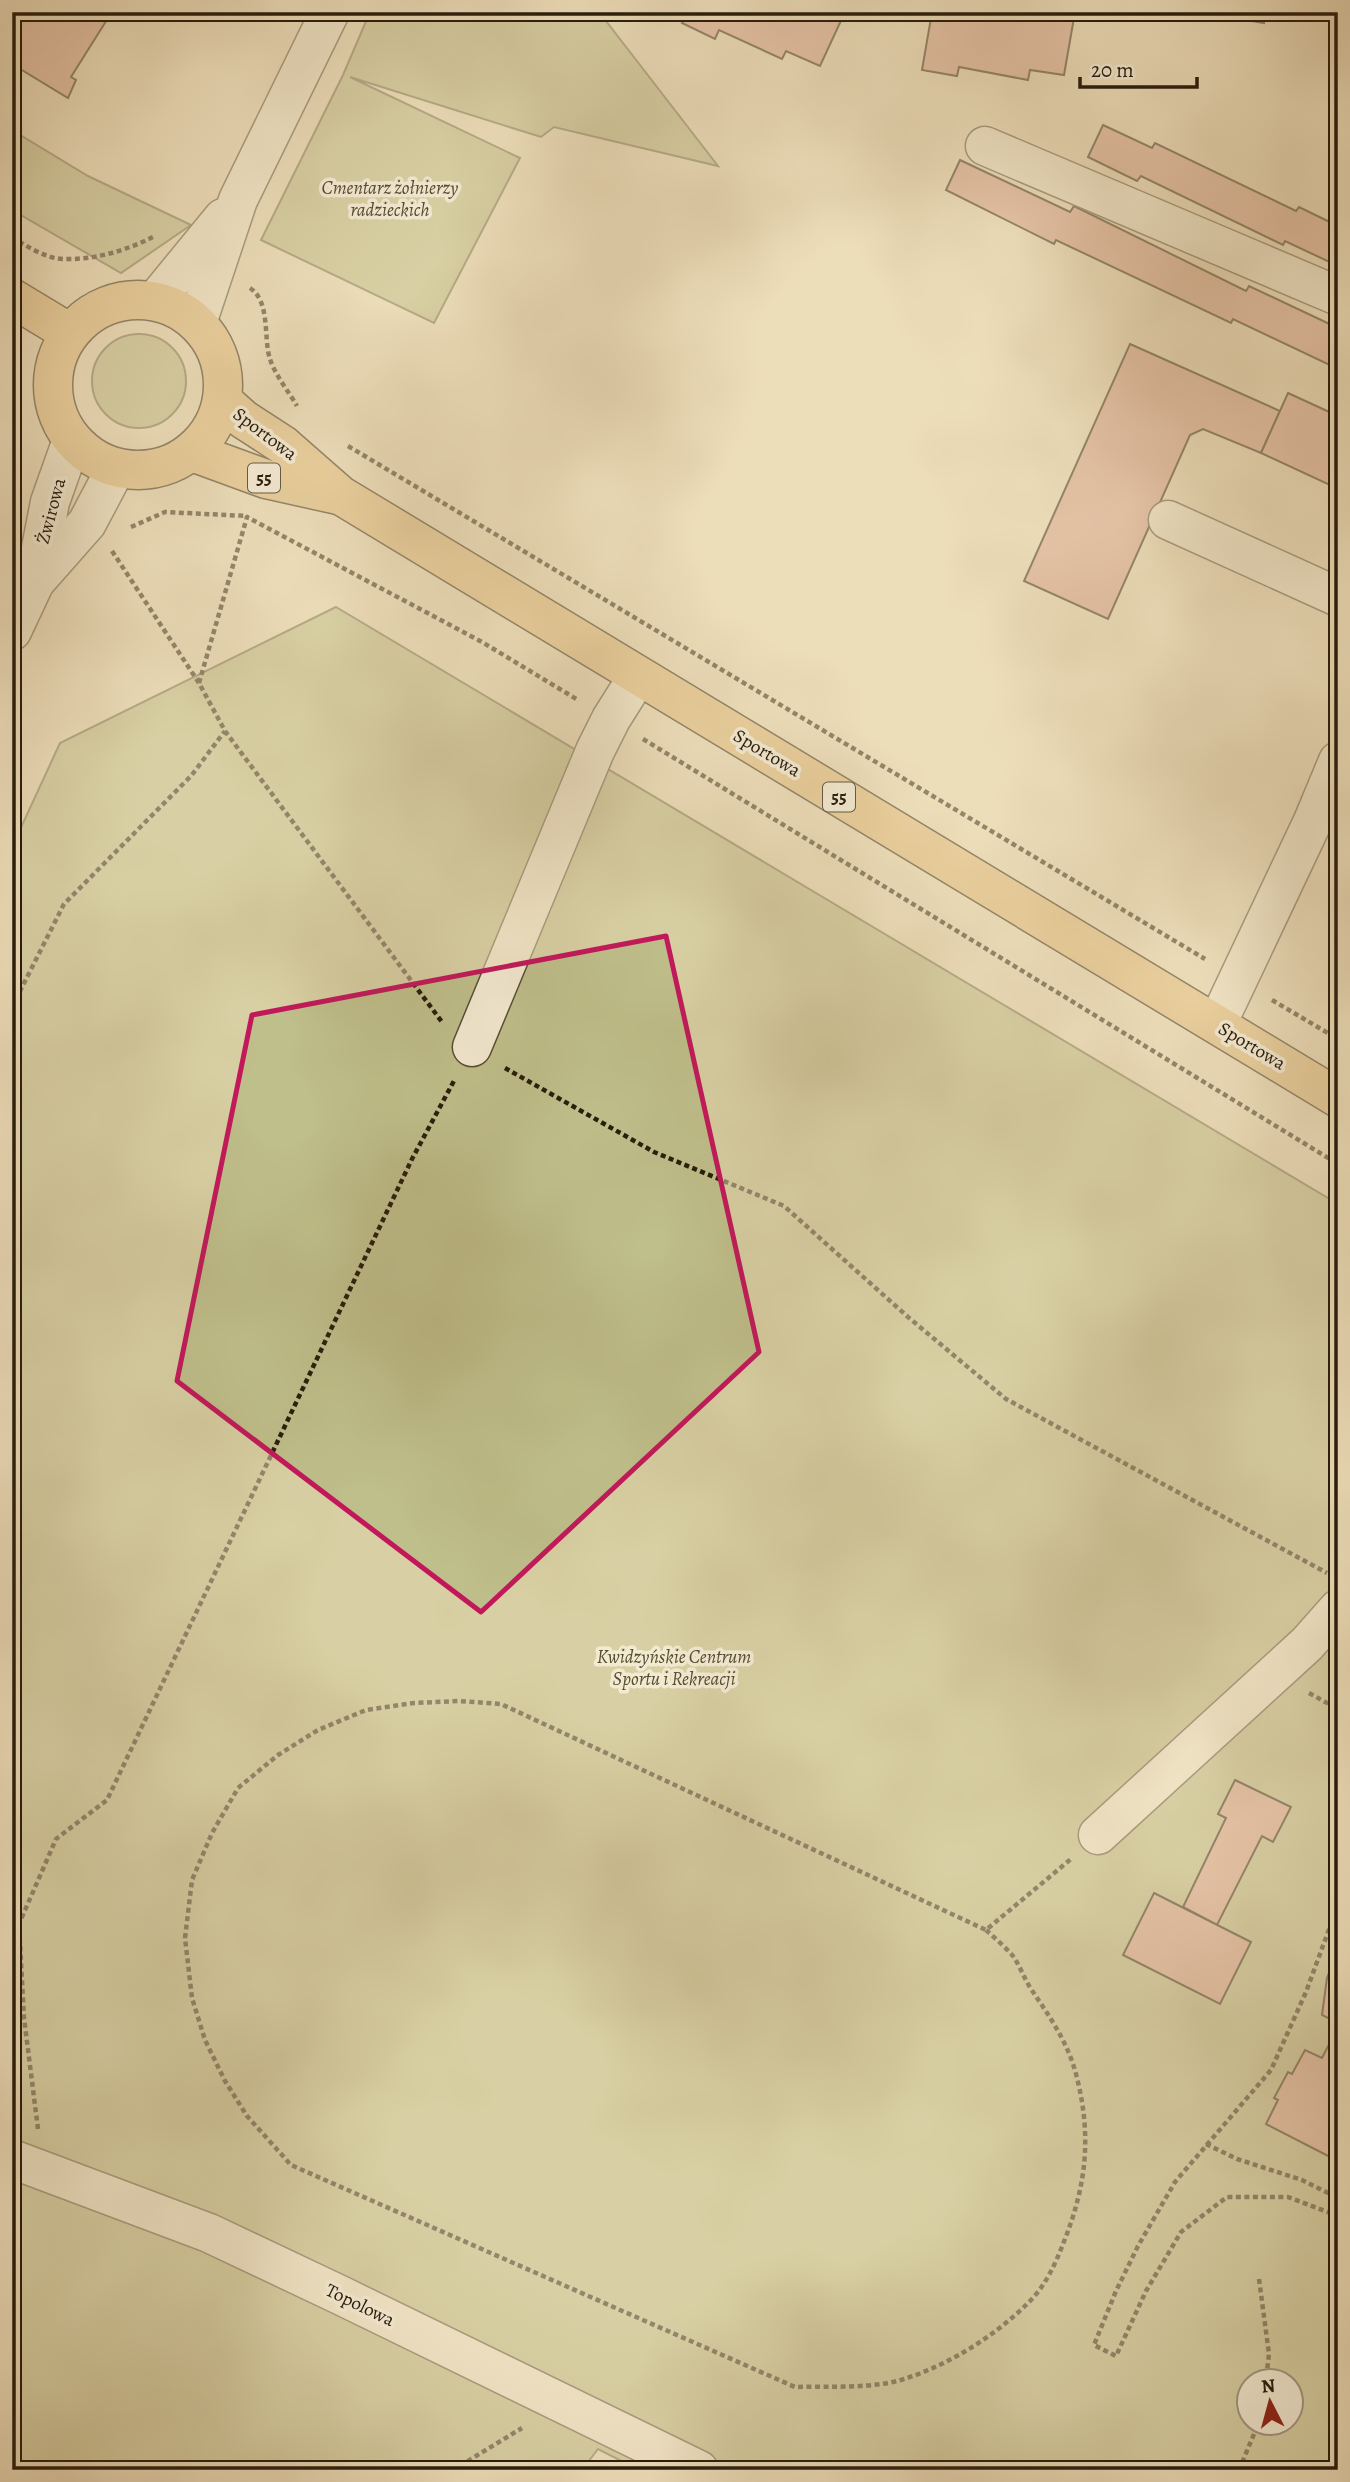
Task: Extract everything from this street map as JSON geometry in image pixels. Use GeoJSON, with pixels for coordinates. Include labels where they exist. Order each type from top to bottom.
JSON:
{"type":"FeatureCollection","features":[{"type":"Feature","properties":{"kind":"main road"},"geometry":{"type":"LineString","coordinates":[[12,298],[70,333]]}},
{"type":"Feature","properties":{"kind":"main road"},"geometry":{"type":"LineString","coordinates":[[131,300],[155,301],[178,309],[197,323],[214,346],[223,372],[222,400],[212,429],[192,452],[169,465],[142,470],[116,468],[92,458],[72,440],[57,415],[52,387],[56,359],[70,333],[87,317],[108,305],[131,300]]}},
{"type":"Feature","properties":{"kind":"main road","name":"Sportowa"},"geometry":{"type":"LineString","coordinates":[[222,400],[243,419],[283,445],[340,495],[1338,1098]]}},
{"type":"Feature","properties":{"kind":"main road","name":"Sportowa"},"geometry":{"type":"LineString","coordinates":[[192,452],[266,479],[340,495]]}},
{"type":"Feature","properties":{"kind":"street"},"geometry":{"type":"LineString","coordinates":[[197,323],[238,200],[330,12]]}},
{"type":"Feature","properties":{"kind":"street"},"geometry":{"type":"LineString","coordinates":[[985,146],[1338,296]]}},
{"type":"Feature","properties":{"kind":"street"},"geometry":{"type":"LineString","coordinates":[[155,301],[238,200]]}},
{"type":"Feature","properties":{"kind":"street","name":"Żwirowa"},"geometry":{"type":"LineString","coordinates":[[12,631],[34,584],[50,502],[72,440]]}},
{"type":"Feature","properties":{"kind":"street","name":"Żwirowa"},"geometry":{"type":"LineString","coordinates":[[34,584],[87,523],[116,468]]}},
{"type":"Feature","properties":{"kind":"street"},"geometry":{"type":"LineString","coordinates":[[1168,520],[1338,597]]}},
{"type":"Feature","properties":{"kind":"street"},"geometry":{"type":"LineString","coordinates":[[472,1047],[611,719],[638,676]]}},
{"type":"Feature","properties":{"kind":"street"},"geometry":{"type":"LineString","coordinates":[[1217,1024],[1313,821],[1338,761]]}},
{"type":"Feature","properties":{"kind":"street"},"geometry":{"type":"LineString","coordinates":[[1098,1835],[1307,1644],[1338,1609]]}},
{"type":"Feature","properties":{"kind":"street","name":"Topolowa"},"geometry":{"type":"LineString","coordinates":[[28,2165],[209,2233],[699,2470]]}},
{"type":"Feature","properties":{"kind":"path"},"geometry":{"type":"LineString","coordinates":[[12,237],[27,247]]}},
{"type":"Feature","properties":{"kind":"path"},"geometry":{"type":"LineString","coordinates":[[12,399],[17,409],[20,446],[15,483]]}},
{"type":"Feature","properties":{"kind":"path"},"geometry":{"type":"LineString","coordinates":[[340,440],[1338,1039]]}},
{"type":"Feature","properties":{"kind":"path"},"geometry":{"type":"LineString","coordinates":[[127,531],[136,523],[165,512],[247,517],[482,642],[1338,1164]]}},
{"type":"Feature","properties":{"kind":"path"},"geometry":{"type":"LineString","coordinates":[[199,683],[247,517]]}},
{"type":"Feature","properties":{"kind":"path"},"geometry":{"type":"LineString","coordinates":[[109,546],[199,683],[225,731],[450,1033],[518,1076],[654,1152],[784,1206],[908,1317],[1006,1399],[1338,1579]]}},
{"type":"Feature","properties":{"kind":"path"},"geometry":{"type":"LineString","coordinates":[[12,1007],[64,904],[191,776],[225,731]]}},
{"type":"Feature","properties":{"kind":"path"},"geometry":{"type":"LineString","coordinates":[[28,2165],[19,1924],[56,1839],[107,1800],[412,1159],[472,1047]]}},
{"type":"Feature","properties":{"kind":"path"},"geometry":{"type":"LineString","coordinates":[[459,1701],[501,1704],[986,1930],[1012,1956],[1049,2014],[1066,2045],[1077,2076],[1084,2113],[1083,2186],[1059,2255],[1046,2280],[1029,2303],[982,2340],[936,2367],[899,2381],[795,2388],[291,2165],[247,2116],[225,2081],[205,2040],[192,1998],[185,1938],[192,1880],[212,1833],[239,1788],[278,1755],[308,1737],[366,1710],[414,1703],[459,1701]]}},
{"type":"Feature","properties":{"kind":"path"},"geometry":{"type":"LineString","coordinates":[[986,1930],[1098,1835]]}},
{"type":"Feature","properties":{"kind":"path"},"geometry":{"type":"LineString","coordinates":[[1338,1905],[1306,1992],[1271,2070],[1175,2182],[1138,2246],[1094,2345],[1116,2356],[1146,2291],[1181,2232],[1227,2197],[1288,2197],[1338,2216]]}},
{"type":"Feature","properties":{"kind":"path"},"geometry":{"type":"LineString","coordinates":[[1206,2144],[1237,2159],[1302,2180],[1338,2198]]}},
{"type":"Feature","properties":{"kind":"path"},"geometry":{"type":"LineString","coordinates":[[1259,2279],[1269,2354],[1268,2366]]}},
{"type":"Feature","properties":{"kind":"path"},"geometry":{"type":"LineString","coordinates":[[453,2470],[503,2437],[566,2405]]}},
{"type":"Feature","properties":{"kind":"path"},"geometry":{"type":"LineString","coordinates":[[1240,2470],[1254,2436]]}},
{"type":"Feature","properties":{"kind":"highlighted area"},"geometry":{"type":"Polygon","coordinates":[[[666,936],[759,1352],[481,1612],[177,1381],[252,1015],[666,936]]]}},
{"type":"Feature","properties":{"kind":"green space","name":"Cmentarz żołnierzy radzieckich"},"geometry":{"type":"Polygon","coordinates":[[[370,12],[599,12],[718,166],[554,127],[541,137],[350,77],[520,158],[434,323],[261,240],[343,75],[370,12]]]}},
{"type":"Feature","properties":{"kind":"green space"},"geometry":{"type":"Polygon","coordinates":[[[12,130],[88,176],[191,225],[121,273],[12,210],[12,130]]]}},
{"type":"Feature","properties":{"kind":"green space"},"geometry":{"type":"Polygon","coordinates":[[[139,334],[157,337],[172,348],[183,363],[186,381],[183,399],[172,414],[157,425],[139,428],[121,425],[106,414],[95,399],[92,381],[95,363],[106,348],[121,337],[139,334]]]}},
{"type":"Feature","properties":{"kind":"green space","name":"Kwidzyńskie Centrum Sportu i Rekreacji"},"geometry":{"type":"Polygon","coordinates":[[[336,607],[1338,1204],[1338,2470],[639,2470],[598,2449],[582,2470],[12,2470],[12,847],[60,743],[336,607]]]}},
{"type":"Feature","properties":{"kind":"building"},"geometry":{"type":"Polygon","coordinates":[[[12,12],[119,12],[113,21],[108,18],[71,77],[76,80],[68,98],[12,64],[12,12]]]}},
{"type":"Feature","properties":{"kind":"building"},"geometry":{"type":"Polygon","coordinates":[[[688,12],[845,12],[820,66],[786,51],[782,59],[719,30],[715,39],[682,23],[688,12]]]}},
{"type":"Feature","properties":{"kind":"building"},"geometry":{"type":"Polygon","coordinates":[[[932,12],[1075,12],[1064,75],[1030,70],[1028,80],[959,67],[957,76],[922,70],[932,12]]]}},
{"type":"Feature","properties":{"kind":"building"},"geometry":{"type":"Polygon","coordinates":[[[1195,12],[1194,21],[1157,14],[1195,12]]]}},
{"type":"Feature","properties":{"kind":"building"},"geometry":{"type":"Polygon","coordinates":[[[1199,12],[1302,12],[1301,20],[1265,14],[1264,23],[1199,12]]]}},
{"type":"Feature","properties":{"kind":"building"},"geometry":{"type":"Polygon","coordinates":[[[1103,125],[1152,148],[1155,143],[1296,211],[1299,207],[1338,226],[1338,266],[1285,241],[1283,245],[1141,176],[1137,181],[1088,157],[1103,125]]]}},
{"type":"Feature","properties":{"kind":"building"},"geometry":{"type":"Polygon","coordinates":[[[960,160],[1070,212],[1074,206],[1246,291],[1249,286],[1338,328],[1338,369],[1233,319],[1231,323],[1056,240],[1054,244],[946,190],[960,160]]]}},
{"type":"Feature","properties":{"kind":"building"},"geometry":{"type":"Polygon","coordinates":[[[1130,344],[1280,411],[1261,453],[1203,429],[1190,435],[1108,619],[1024,581],[1130,344]]]}},
{"type":"Feature","properties":{"kind":"building"},"geometry":{"type":"Polygon","coordinates":[[[1288,393],[1338,416],[1338,473],[1332,486],[1261,453],[1288,393]]]}},
{"type":"Feature","properties":{"kind":"building"},"geometry":{"type":"Polygon","coordinates":[[[1235,1780],[1291,1807],[1273,1842],[1262,1836],[1217,1925],[1183,1907],[1226,1818],[1218,1814],[1235,1780]]]}},
{"type":"Feature","properties":{"kind":"building"},"geometry":{"type":"Polygon","coordinates":[[[1154,1893],[1251,1942],[1220,2004],[1123,1955],[1154,1893]]]}},
{"type":"Feature","properties":{"kind":"building"},"geometry":{"type":"Polygon","coordinates":[[[1338,1949],[1338,2023],[1322,2015],[1327,1978],[1338,1949]]]}},
{"type":"Feature","properties":{"kind":"building"},"geometry":{"type":"Polygon","coordinates":[[[1338,2027],[1338,2161],[1266,2124],[1278,2100],[1274,2098],[1288,2072],[1292,2074],[1305,2050],[1322,2058],[1338,2027]]]}}]}
